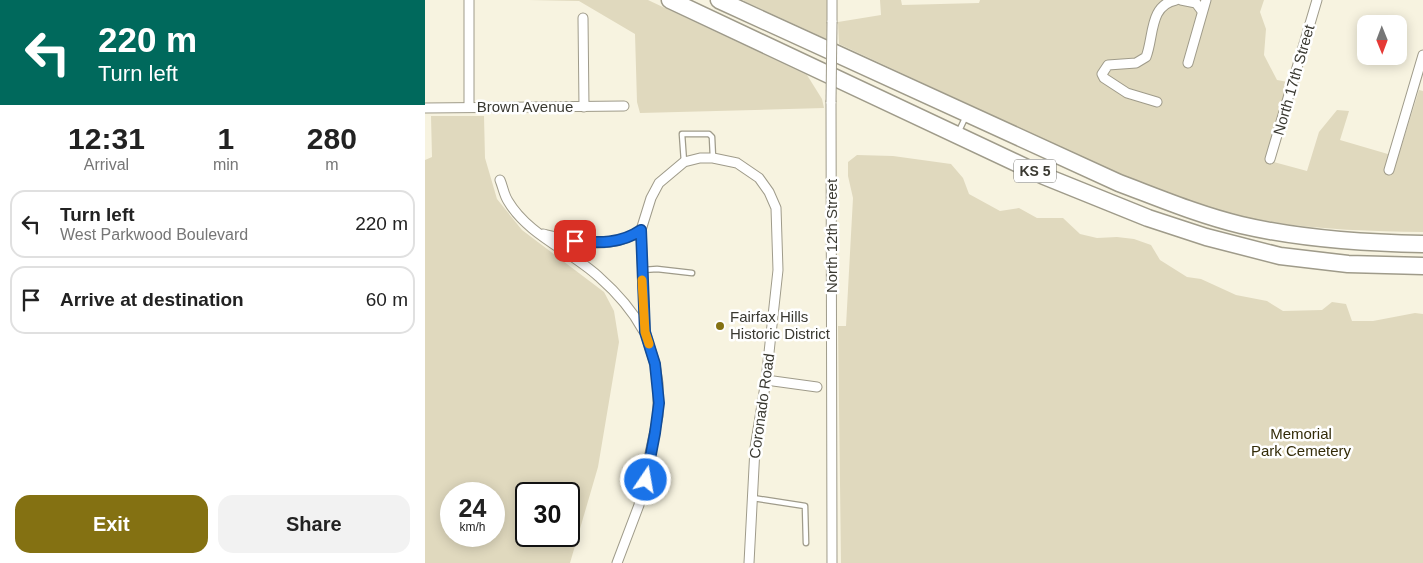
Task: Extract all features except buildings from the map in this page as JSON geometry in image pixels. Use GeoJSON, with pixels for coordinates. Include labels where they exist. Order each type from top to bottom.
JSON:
{"type":"FeatureCollection","features":[{"type":"Feature","properties":{"kind":"highway","name":"KS 5"},"geometry":{"type":"LineString","coordinates":[[670,0],[1044,176],[1148,218],[1206,237],[1280,256],[1348,264],[1379,254],[1423,244]]}},
{"type":"Feature","properties":{"kind":"highway","name":"KS 5"},"geometry":{"type":"LineString","coordinates":[[719,0],[1119,183],[1184,208],[1241,225],[1317,239],[1423,266]]}},
{"type":"Feature","properties":{"kind":"street"},"geometry":{"type":"LineString","coordinates":[[469,0],[469,108]]}},
{"type":"Feature","properties":{"kind":"street","name":"North 12th Street"},"geometry":{"type":"LineString","coordinates":[[832,0],[832,563]]}},
{"type":"Feature","properties":{"kind":"street"},"geometry":{"type":"LineString","coordinates":[[1157,102],[1127,93],[1104,78],[1103,74],[1108,65],[1137,63],[1146,57],[1158,12],[1166,3],[1177,0]]}},
{"type":"Feature","properties":{"kind":"street"},"geometry":{"type":"LineString","coordinates":[[1181,0],[1196,3],[1202,11]]}},
{"type":"Feature","properties":{"kind":"street"},"geometry":{"type":"LineString","coordinates":[[1188,63],[1206,0]]}},
{"type":"Feature","properties":{"kind":"street","name":"North 17th Street"},"geometry":{"type":"LineString","coordinates":[[1270,159],[1317,0]]}},
{"type":"Feature","properties":{"kind":"street"},"geometry":{"type":"LineString","coordinates":[[583,18],[584,107]]}},
{"type":"Feature","properties":{"kind":"street"},"geometry":{"type":"LineString","coordinates":[[1389,170],[1423,55]]}},
{"type":"Feature","properties":{"kind":"street","name":"Brown Avenue"},"geometry":{"type":"LineString","coordinates":[[425,108],[624,106]]}},
{"type":"Feature","properties":{"kind":"street","name":"Coronado Road"},"geometry":{"type":"LineString","coordinates":[[645,332],[641,230],[651,198],[659,183],[685,162],[700,158],[713,158],[737,163],[759,178],[769,192],[776,208],[778,270],[766,380],[755,448],[749,563]]}},
{"type":"Feature","properties":{"kind":"street"},"geometry":{"type":"LineString","coordinates":[[500,180],[509,203],[538,232],[599,276],[631,311],[645,332],[656,374],[658,416],[639,505],[617,563]]}},
{"type":"Feature","properties":{"kind":"street"},"geometry":{"type":"LineString","coordinates":[[538,232],[575,241],[599,244],[629,238],[641,230]]}},
{"type":"Feature","properties":{"kind":"street"},"geometry":{"type":"LineString","coordinates":[[766,380],[817,387]]}},
{"type":"Feature","properties":{"kind":"lane"},"geometry":{"type":"LineString","coordinates":[[957,135],[967,114]]}},
{"type":"Feature","properties":{"kind":"lane"},"geometry":{"type":"LineString","coordinates":[[685,162],[682,134],[709,134],[712,137],[713,158]]}},
{"type":"Feature","properties":{"kind":"lane"},"geometry":{"type":"LineString","coordinates":[[642,270],[657,269],[691,273]]}},
{"type":"Feature","properties":{"kind":"lane"},"geometry":{"type":"LineString","coordinates":[[752,498],[805,506],[805,543]]}},
{"type":"Feature","properties":{"kind":"green space"},"geometry":{"type":"Polygon","coordinates":[[[529,0],[648,0],[807,75],[822,99],[824,108],[640,113],[637,102],[635,34],[579,1],[529,0]]]}},
{"type":"Feature","properties":{"kind":"green space"},"geometry":{"type":"Polygon","coordinates":[[[827,0],[827,39],[744,1],[827,0]]]}},
{"type":"Feature","properties":{"kind":"green space"},"geometry":{"type":"Polygon","coordinates":[[[880,0],[901,0],[902,5],[979,3],[980,0],[1264,0],[1260,12],[1266,29],[1264,55],[1277,80],[1288,82],[1266,160],[1307,171],[1319,132],[1337,110],[1349,111],[1340,140],[1398,157],[1419,90],[1423,91],[1423,232],[1374,231],[1275,223],[1202,206],[1127,178],[839,44],[838,22],[881,15],[880,0]]]}},
{"type":"Feature","properties":{"kind":"green space"},"geometry":{"type":"Polygon","coordinates":[[[431,116],[484,116],[485,158],[497,199],[522,230],[604,292],[614,311],[619,342],[598,467],[580,529],[580,482],[515,482],[515,547],[575,547],[570,563],[425,563],[425,160],[432,157],[431,116]]]}},
{"type":"Feature","properties":{"kind":"green space","name":"Memorial Park Cemetery"},"geometry":{"type":"Polygon","coordinates":[[[857,155],[893,156],[951,164],[963,178],[969,194],[1000,211],[1019,208],[1037,218],[1063,218],[1080,234],[1097,238],[1117,237],[1134,239],[1151,245],[1160,260],[1187,277],[1201,279],[1236,295],[1267,301],[1283,311],[1322,310],[1332,302],[1346,304],[1352,321],[1373,321],[1415,313],[1423,314],[1423,563],[841,563],[838,326],[846,326],[853,198],[848,176],[848,162],[857,155]]]}},
{"type":"Feature","properties":{"kind":"slow traffic"},"geometry":{"type":"LineString","coordinates":[[642,280],[645,332],[649,344]]}},
{"type":"Feature","properties":{"kind":"place","name":"Fairfax Hills Historic District"},"geometry":{"type":"Point","coordinates":[720,326]}},
{"type":"Feature","properties":{"kind":"route"},"geometry":{"type":"LineString","coordinates":[[575,241],[599,244],[614,242],[629,238],[641,230],[645,332],[655,364],[659,403],[646,480]]}}]}
